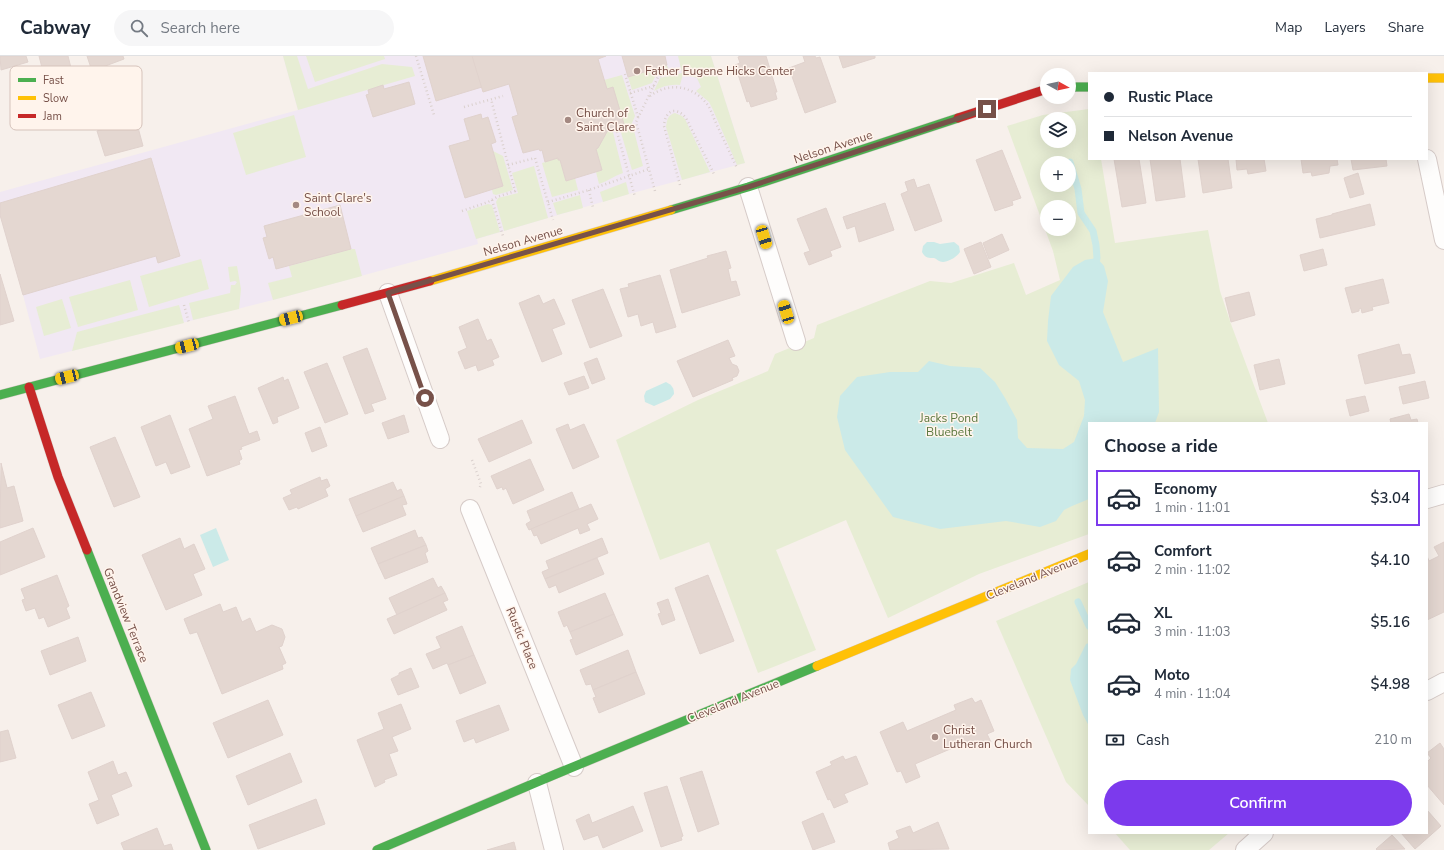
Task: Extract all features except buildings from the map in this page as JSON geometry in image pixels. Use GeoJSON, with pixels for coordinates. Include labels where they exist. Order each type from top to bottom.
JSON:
{"type":"FeatureCollection","features":[{"type":"Feature","properties":{"kind":"street"},"geometry":{"type":"LineString","coordinates":[[1428,78],[1444,78]]}},
{"type":"Feature","properties":{"kind":"street"},"geometry":{"type":"LineString","coordinates":[[1076,88],[1088,87]]}},
{"type":"Feature","properties":{"kind":"street","name":"Nelson Avenue"},"geometry":{"type":"LineString","coordinates":[[0,395],[388,293],[748,187],[1040,91]]}},
{"type":"Feature","properties":{"kind":"street"},"geometry":{"type":"LineString","coordinates":[[1426,160],[1444,240]]}},
{"type":"Feature","properties":{"kind":"street"},"geometry":{"type":"LineString","coordinates":[[748,187],[796,341]]}},
{"type":"Feature","properties":{"kind":"street"},"geometry":{"type":"LineString","coordinates":[[388,293],[440,440]]}},
{"type":"Feature","properties":{"kind":"street","name":"Grandview Terrace"},"geometry":{"type":"LineString","coordinates":[[29,387],[58,477],[206,850]]}},
{"type":"Feature","properties":{"kind":"street"},"geometry":{"type":"LineString","coordinates":[[1428,499],[1444,494]]}},
{"type":"Feature","properties":{"kind":"street","name":"Rustic Place"},"geometry":{"type":"LineString","coordinates":[[470,509],[574,767]]}},
{"type":"Feature","properties":{"kind":"street","name":"Cleveland Avenue"},"geometry":{"type":"LineString","coordinates":[[377,850],[537,782],[1088,554]]}},
{"type":"Feature","properties":{"kind":"street"},"geometry":{"type":"LineString","coordinates":[[1428,690],[1444,682]]}},
{"type":"Feature","properties":{"kind":"street"},"geometry":{"type":"LineString","coordinates":[[537,782],[554,850]]}},
{"type":"Feature","properties":{"kind":"street"},"geometry":{"type":"LineString","coordinates":[[1245,850],[1263,834]]}},
{"type":"Feature","properties":{"kind":"path"},"geometry":{"type":"LineString","coordinates":[[416,56],[434,115]]}},
{"type":"Feature","properties":{"kind":"path"},"geometry":{"type":"LineString","coordinates":[[655,192],[636,122],[658,77],[677,71]]}},
{"type":"Feature","properties":{"kind":"path"},"geometry":{"type":"LineString","coordinates":[[625,74],[638,118]]}},
{"type":"Feature","properties":{"kind":"path"},"geometry":{"type":"LineString","coordinates":[[630,93],[654,86]]}},
{"type":"Feature","properties":{"kind":"path"},"geometry":{"type":"LineString","coordinates":[[648,98],[655,93],[670,87],[683,88],[697,94],[708,105],[737,168]]}},
{"type":"Feature","properties":{"kind":"path"},"geometry":{"type":"LineString","coordinates":[[464,106],[503,96]]}},
{"type":"Feature","properties":{"kind":"path"},"geometry":{"type":"LineString","coordinates":[[462,211],[515,191],[491,99]]}},
{"type":"Feature","properties":{"kind":"path"},"geometry":{"type":"LineString","coordinates":[[680,185],[664,126],[666,116],[668,113],[673,111],[682,113],[686,118],[714,175]]}},
{"type":"Feature","properties":{"kind":"path"},"geometry":{"type":"LineString","coordinates":[[617,132],[635,198]]}},
{"type":"Feature","properties":{"kind":"path"},"geometry":{"type":"LineString","coordinates":[[508,165],[535,158],[553,220]]}},
{"type":"Feature","properties":{"kind":"path"},"geometry":{"type":"LineString","coordinates":[[548,202],[649,169]]}},
{"type":"Feature","properties":{"kind":"path"},"geometry":{"type":"LineString","coordinates":[[588,190],[594,209]]}},
{"type":"Feature","properties":{"kind":"path"},"geometry":{"type":"LineString","coordinates":[[492,200],[504,238]]}},
{"type":"Feature","properties":{"kind":"path"},"geometry":{"type":"LineString","coordinates":[[184,305],[189,325]]}},
{"type":"Feature","properties":{"kind":"path"},"geometry":{"type":"LineString","coordinates":[[472,460],[482,484]]}},
{"type":"Feature","properties":{"kind":"shaded area","name":"Saint Clare's School"},"geometry":{"type":"Polygon","coordinates":[[[283,56],[711,56],[745,163],[629,194],[477,239],[478,244],[273,300],[40,359],[0,215],[0,192],[298,110],[283,56]]]}},
{"type":"Feature","properties":{"kind":"green space"},"geometry":{"type":"Polygon","coordinates":[[[283,56],[297,56],[308,89],[382,64],[412,67],[415,76],[298,110],[283,56]]]}},
{"type":"Feature","properties":{"kind":"green space"},"geometry":{"type":"Polygon","coordinates":[[[306,56],[384,56],[385,59],[315,82],[306,56]]]}},
{"type":"Feature","properties":{"kind":"green space"},"geometry":{"type":"Polygon","coordinates":[[[678,56],[711,56],[745,163],[737,165],[709,102],[696,91],[701,87],[697,78],[683,74],[680,85],[667,86],[654,91],[660,78],[682,73],[678,56]]]}},
{"type":"Feature","properties":{"kind":"green space"},"geometry":{"type":"Polygon","coordinates":[[[667,65],[669,71],[656,75],[652,83],[632,90],[628,77],[667,65]]]}},
{"type":"Feature","properties":{"kind":"green space"},"geometry":{"type":"Polygon","coordinates":[[[622,75],[635,116],[632,123],[643,166],[632,170],[619,126],[613,87],[607,89],[604,80],[622,75]]]}},
{"type":"Feature","properties":{"kind":"green space","name":"Jacks Pond Bluebelt"},"geometry":{"type":"Polygon","coordinates":[[[1088,109],[1088,160],[1101,160],[1115,243],[1208,230],[1220,291],[1268,422],[1088,422],[1088,534],[979,574],[888,618],[846,520],[776,550],[816,650],[758,673],[709,542],[660,560],[616,440],[698,400],[768,371],[775,354],[814,338],[817,325],[930,281],[951,283],[1014,263],[1026,295],[1060,280],[1053,251],[1047,236],[1076,236],[1076,200],[1040,200],[1040,216],[1007,126],[1040,116],[1040,148],[1076,148],[1076,112],[1066,112],[1088,109]]]}},
{"type":"Feature","properties":{"kind":"green space"},"geometry":{"type":"Polygon","coordinates":[[[675,113],[685,119],[710,172],[682,180],[666,127],[668,118],[675,113]]]}},
{"type":"Feature","properties":{"kind":"green space"},"geometry":{"type":"Polygon","coordinates":[[[294,115],[306,157],[246,175],[233,133],[294,115]]]}},
{"type":"Feature","properties":{"kind":"green space"},"geometry":{"type":"Polygon","coordinates":[[[612,128],[623,173],[599,184],[596,172],[602,170],[596,149],[598,148],[608,129],[612,128]]]}},
{"type":"Feature","properties":{"kind":"green space"},"geometry":{"type":"Polygon","coordinates":[[[493,151],[503,156],[513,190],[496,195],[493,194],[492,190],[503,186],[493,151]]]}},
{"type":"Feature","properties":{"kind":"green space"},"geometry":{"type":"Polygon","coordinates":[[[558,158],[560,160],[566,181],[575,178],[578,190],[552,197],[542,163],[558,158]]]}},
{"type":"Feature","properties":{"kind":"green space"},"geometry":{"type":"Polygon","coordinates":[[[534,166],[548,218],[504,231],[496,202],[498,198],[518,193],[512,173],[534,166]]]}},
{"type":"Feature","properties":{"kind":"green space"},"geometry":{"type":"Polygon","coordinates":[[[626,182],[629,194],[603,202],[600,192],[626,182]]]}},
{"type":"Feature","properties":{"kind":"green space"},"geometry":{"type":"Polygon","coordinates":[[[580,195],[583,208],[557,215],[553,203],[580,195]]]}},
{"type":"Feature","properties":{"kind":"green space"},"geometry":{"type":"Polygon","coordinates":[[[488,204],[492,205],[500,232],[476,239],[467,211],[488,204]]]}},
{"type":"Feature","properties":{"kind":"green space"},"geometry":{"type":"Polygon","coordinates":[[[355,249],[362,276],[273,300],[268,283],[292,277],[289,266],[355,249]]]}},
{"type":"Feature","properties":{"kind":"green space"},"geometry":{"type":"Polygon","coordinates":[[[201,259],[209,289],[149,307],[140,276],[201,259]]]}},
{"type":"Feature","properties":{"kind":"green space"},"geometry":{"type":"Polygon","coordinates":[[[237,266],[241,289],[239,309],[193,320],[189,303],[230,293],[231,285],[235,285],[237,282],[230,282],[228,267],[237,266]]]}},
{"type":"Feature","properties":{"kind":"green space"},"geometry":{"type":"Polygon","coordinates":[[[130,280],[138,310],[78,327],[69,297],[130,280]]]}},
{"type":"Feature","properties":{"kind":"green space"},"geometry":{"type":"Polygon","coordinates":[[[62,299],[71,328],[44,336],[36,307],[62,299]]]}},
{"type":"Feature","properties":{"kind":"green space"},"geometry":{"type":"Polygon","coordinates":[[[179,305],[184,323],[72,351],[77,332],[179,305]]]}},
{"type":"Feature","properties":{"kind":"green space"},"geometry":{"type":"Polygon","coordinates":[[[1088,582],[1088,805],[1066,782],[996,621],[1088,582]]]}},
{"type":"Feature","properties":{"kind":"green space"},"geometry":{"type":"Polygon","coordinates":[[[1116,834],[1228,834],[1209,850],[1130,850],[1116,834]]]}},
{"type":"Feature","properties":{"kind":"water"},"geometry":{"type":"Polygon","coordinates":[[[927,242],[940,244],[954,242],[959,246],[960,252],[957,256],[950,260],[940,262],[923,254],[923,246],[927,242]]]}},
{"type":"Feature","properties":{"kind":"water"},"geometry":{"type":"Polygon","coordinates":[[[1097,258],[1104,266],[1108,281],[1103,312],[1123,362],[1158,348],[1159,412],[1155,422],[1088,422],[1088,499],[1064,510],[1056,521],[1040,527],[1006,521],[940,529],[893,517],[845,450],[837,417],[840,396],[857,377],[890,372],[918,372],[929,361],[950,366],[980,368],[995,382],[1005,398],[1017,420],[1018,438],[1027,448],[1063,449],[1074,442],[1084,416],[1085,400],[1079,381],[1059,365],[1047,341],[1048,321],[1051,296],[1073,267],[1085,260],[1097,258]]]}},
{"type":"Feature","properties":{"kind":"water"},"geometry":{"type":"Polygon","coordinates":[[[666,382],[674,390],[674,394],[670,399],[654,406],[645,402],[644,396],[646,391],[666,382]]]}},
{"type":"Feature","properties":{"kind":"water"},"geometry":{"type":"Polygon","coordinates":[[[216,528],[229,560],[213,567],[200,535],[216,528]]]}},
{"type":"Feature","properties":{"kind":"water"},"geometry":{"type":"Polygon","coordinates":[[[1088,643],[1088,724],[1070,680],[1071,669],[1076,664],[1086,644],[1088,643]]]}},
{"type":"Feature","properties":{"kind":"waterway"},"geometry":{"type":"LineString","coordinates":[[1076,182],[1081,213],[1093,231],[1097,258],[1095,266]]}},
{"type":"Feature","properties":{"kind":"waterway"},"geometry":{"type":"LineString","coordinates":[[1078,602],[1088,624]]}},
{"type":"Feature","properties":{"kind":"traffic: fast"},"geometry":{"type":"LineString","coordinates":[[1076,87],[1088,87]]}},
{"type":"Feature","properties":{"kind":"traffic: fast"},"geometry":{"type":"LineString","coordinates":[[671,210],[748,187],[958,118]]}},
{"type":"Feature","properties":{"kind":"traffic: fast"},"geometry":{"type":"LineString","coordinates":[[0,395],[342,305]]}},
{"type":"Feature","properties":{"kind":"traffic: fast"},"geometry":{"type":"LineString","coordinates":[[87,550],[206,850]]}},
{"type":"Feature","properties":{"kind":"traffic: fast"},"geometry":{"type":"LineString","coordinates":[[377,850],[817,666]]}},
{"type":"Feature","properties":{"kind":"traffic: slow"},"geometry":{"type":"LineString","coordinates":[[1428,78],[1444,78]]}},
{"type":"Feature","properties":{"kind":"traffic: slow"},"geometry":{"type":"LineString","coordinates":[[430,281],[671,210]]}},
{"type":"Feature","properties":{"kind":"traffic: slow"},"geometry":{"type":"LineString","coordinates":[[817,666],[1088,554]]}},
{"type":"Feature","properties":{"kind":"traffic: jam"},"geometry":{"type":"LineString","coordinates":[[958,118],[1040,91]]}},
{"type":"Feature","properties":{"kind":"traffic: jam"},"geometry":{"type":"LineString","coordinates":[[342,305],[430,281]]}},
{"type":"Feature","properties":{"kind":"traffic: jam"},"geometry":{"type":"LineString","coordinates":[[29,387],[58,477],[87,550]]}},
{"type":"Feature","properties":{"kind":"place","name":"Father Eugene Hicks Center"},"geometry":{"type":"Point","coordinates":[637,71]}},
{"type":"Feature","properties":{"kind":"place","name":"Church of Saint Clare"},"geometry":{"type":"Point","coordinates":[568,120]}},
{"type":"Feature","properties":{"kind":"place","name":"Saint Clare's School"},"geometry":{"type":"Point","coordinates":[296,205]}},
{"type":"Feature","properties":{"kind":"place","name":"Christ Lutheran Church"},"geometry":{"type":"Point","coordinates":[935,737]}},
{"type":"Feature","properties":{"kind":"route"},"geometry":{"type":"LineString","coordinates":[[425,398],[388,293],[748,187],[987,109]]}}]}
